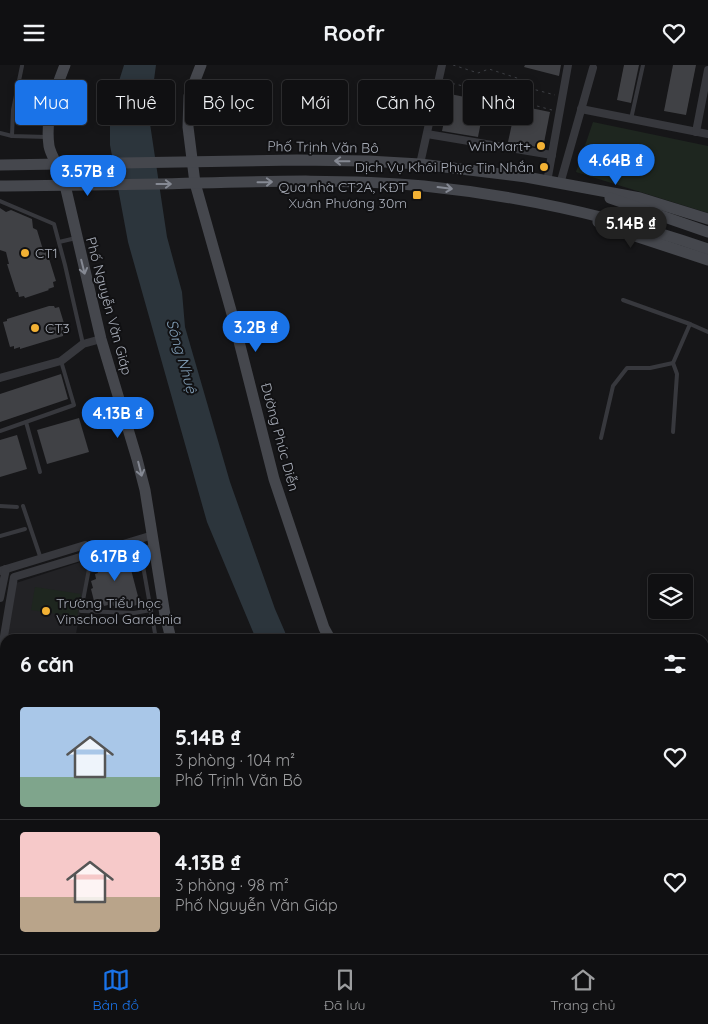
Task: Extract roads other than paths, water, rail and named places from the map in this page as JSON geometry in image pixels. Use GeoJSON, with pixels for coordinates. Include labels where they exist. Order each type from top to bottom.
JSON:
{"type":"FeatureCollection","features":[{"type":"Feature","properties":{"kind":"main road"},"geometry":{"type":"LineString","coordinates":[[57,165],[50,148],[49,137],[55,90],[65,65]]}},
{"type":"Feature","properties":{"kind":"main road","name":"Đường Phúc Diễn"},"geometry":{"type":"LineString","coordinates":[[201,65],[190,96],[188,127],[195,183],[232,314],[274,479],[328,634]]}},
{"type":"Feature","properties":{"kind":"main road","name":"Phố Trịnh Văn Bô"},"geometry":{"type":"LineString","coordinates":[[0,165],[297,160],[420,164],[501,174],[640,198],[708,219]]}},
{"type":"Feature","properties":{"kind":"main road"},"geometry":{"type":"LineString","coordinates":[[0,186],[291,181],[422,186],[512,197],[630,223],[708,249]]}},
{"type":"Feature","properties":{"kind":"main road","name":"Phố Nguyễn Văn Giáp"},"geometry":{"type":"LineString","coordinates":[[65,185],[101,339],[138,459],[170,634]]}},
{"type":"Feature","properties":{"kind":"main road","name":"Phố Trịnh Văn Bô"},"geometry":{"type":"LineString","coordinates":[[586,189],[708,232]]}},
{"type":"Feature","properties":{"kind":"main road"},"geometry":{"type":"LineString","coordinates":[[564,209],[626,233],[708,260]]}},
{"type":"Feature","properties":{"kind":"street"},"geometry":{"type":"LineString","coordinates":[[420,164],[442,65]]}},
{"type":"Feature","properties":{"kind":"street"},"geometry":{"type":"LineString","coordinates":[[547,182],[568,65]]}},
{"type":"Feature","properties":{"kind":"street"},"geometry":{"type":"LineString","coordinates":[[560,184],[593,68]]}},
{"type":"Feature","properties":{"kind":"street"},"geometry":{"type":"LineString","coordinates":[[696,132],[708,70]]}},
{"type":"Feature","properties":{"kind":"street"},"geometry":{"type":"LineString","coordinates":[[581,109],[708,134]]}},
{"type":"Feature","properties":{"kind":"street"},"geometry":{"type":"LineString","coordinates":[[427,133],[552,155]]}},
{"type":"Feature","properties":{"kind":"street"},"geometry":{"type":"LineString","coordinates":[[0,378],[61,361],[83,344],[101,339]]}},
{"type":"Feature","properties":{"kind":"street"},"geometry":{"type":"LineString","coordinates":[[4,634],[14,577],[136,539],[154,540]]}},
{"type":"Feature","properties":{"kind":"street"},"geometry":{"type":"LineString","coordinates":[[0,598],[3,570],[85,545],[92,553]]}},
{"type":"Feature","properties":{"kind":"lane"},"geometry":{"type":"LineString","coordinates":[[631,119],[643,65]]}},
{"type":"Feature","properties":{"kind":"lane"},"geometry":{"type":"LineString","coordinates":[[12,135],[13,110],[22,66]]}},
{"type":"Feature","properties":{"kind":"lane"},"geometry":{"type":"LineString","coordinates":[[0,133],[49,137]]}},
{"type":"Feature","properties":{"kind":"lane"},"geometry":{"type":"LineString","coordinates":[[0,201],[54,224],[83,344]]}},
{"type":"Feature","properties":{"kind":"lane"},"geometry":{"type":"LineString","coordinates":[[59,242],[76,238]]}},
{"type":"Feature","properties":{"kind":"lane"},"geometry":{"type":"LineString","coordinates":[[623,301],[708,332]]}},
{"type":"Feature","properties":{"kind":"lane"},"geometry":{"type":"LineString","coordinates":[[673,432],[677,374],[673,363],[690,324]]}},
{"type":"Feature","properties":{"kind":"lane"},"geometry":{"type":"LineString","coordinates":[[0,431],[74,405],[61,361]]}},
{"type":"Feature","properties":{"kind":"lane"},"geometry":{"type":"LineString","coordinates":[[601,438],[613,385],[627,368],[650,368],[673,363]]}},
{"type":"Feature","properties":{"kind":"lane"},"geometry":{"type":"LineString","coordinates":[[26,422],[40,472]]}},
{"type":"Feature","properties":{"kind":"lane"},"geometry":{"type":"LineString","coordinates":[[0,506],[17,507]]}},
{"type":"Feature","properties":{"kind":"lane"},"geometry":{"type":"LineString","coordinates":[[23,506],[41,559]]}},
{"type":"Feature","properties":{"kind":"lane"},"geometry":{"type":"LineString","coordinates":[[0,536],[25,529]]}},
{"type":"Feature","properties":{"kind":"lane"},"geometry":{"type":"LineString","coordinates":[[136,539],[140,549],[155,634]]}},
{"type":"Feature","properties":{"kind":"lane"},"geometry":{"type":"LineString","coordinates":[[140,549],[154,540]]}},
{"type":"Feature","properties":{"kind":"lane"},"geometry":{"type":"LineString","coordinates":[[92,553],[81,611],[134,613],[151,611]]}},
{"type":"Feature","properties":{"kind":"water"},"geometry":{"type":"Polygon","coordinates":[[[124,65],[156,65],[154,80],[119,80],[124,65]]]}},
{"type":"Feature","properties":{"kind":"water","name":"Sông Nhuệ"},"geometry":{"type":"Polygon","coordinates":[[[110,125],[150,125],[167,237],[182,292],[185,327],[230,482],[275,609],[286,634],[254,634],[207,522],[128,242],[110,145],[110,125]]]}},
{"type":"Feature","properties":{"kind":"place","name":"WinMart+"},"geometry":{"type":"Point","coordinates":[541,146]}},
{"type":"Feature","properties":{"kind":"place","name":"Dịch Vụ Khôi Phục Tin Nhắn"},"geometry":{"type":"Point","coordinates":[544,167]}},
{"type":"Feature","properties":{"kind":"place","name":"Qua nhà CT2A, KĐT Xuân Phương 30m"},"geometry":{"type":"Point","coordinates":[417,195]}},
{"type":"Feature","properties":{"kind":"place","name":"CT1"},"geometry":{"type":"Point","coordinates":[25,253]}},
{"type":"Feature","properties":{"kind":"place","name":"CT3"},"geometry":{"type":"Point","coordinates":[35,328]}},
{"type":"Feature","properties":{"kind":"place","name":"Trường Tiểu học Vinschool Gardenia"},"geometry":{"type":"Point","coordinates":[46,611]}}]}
